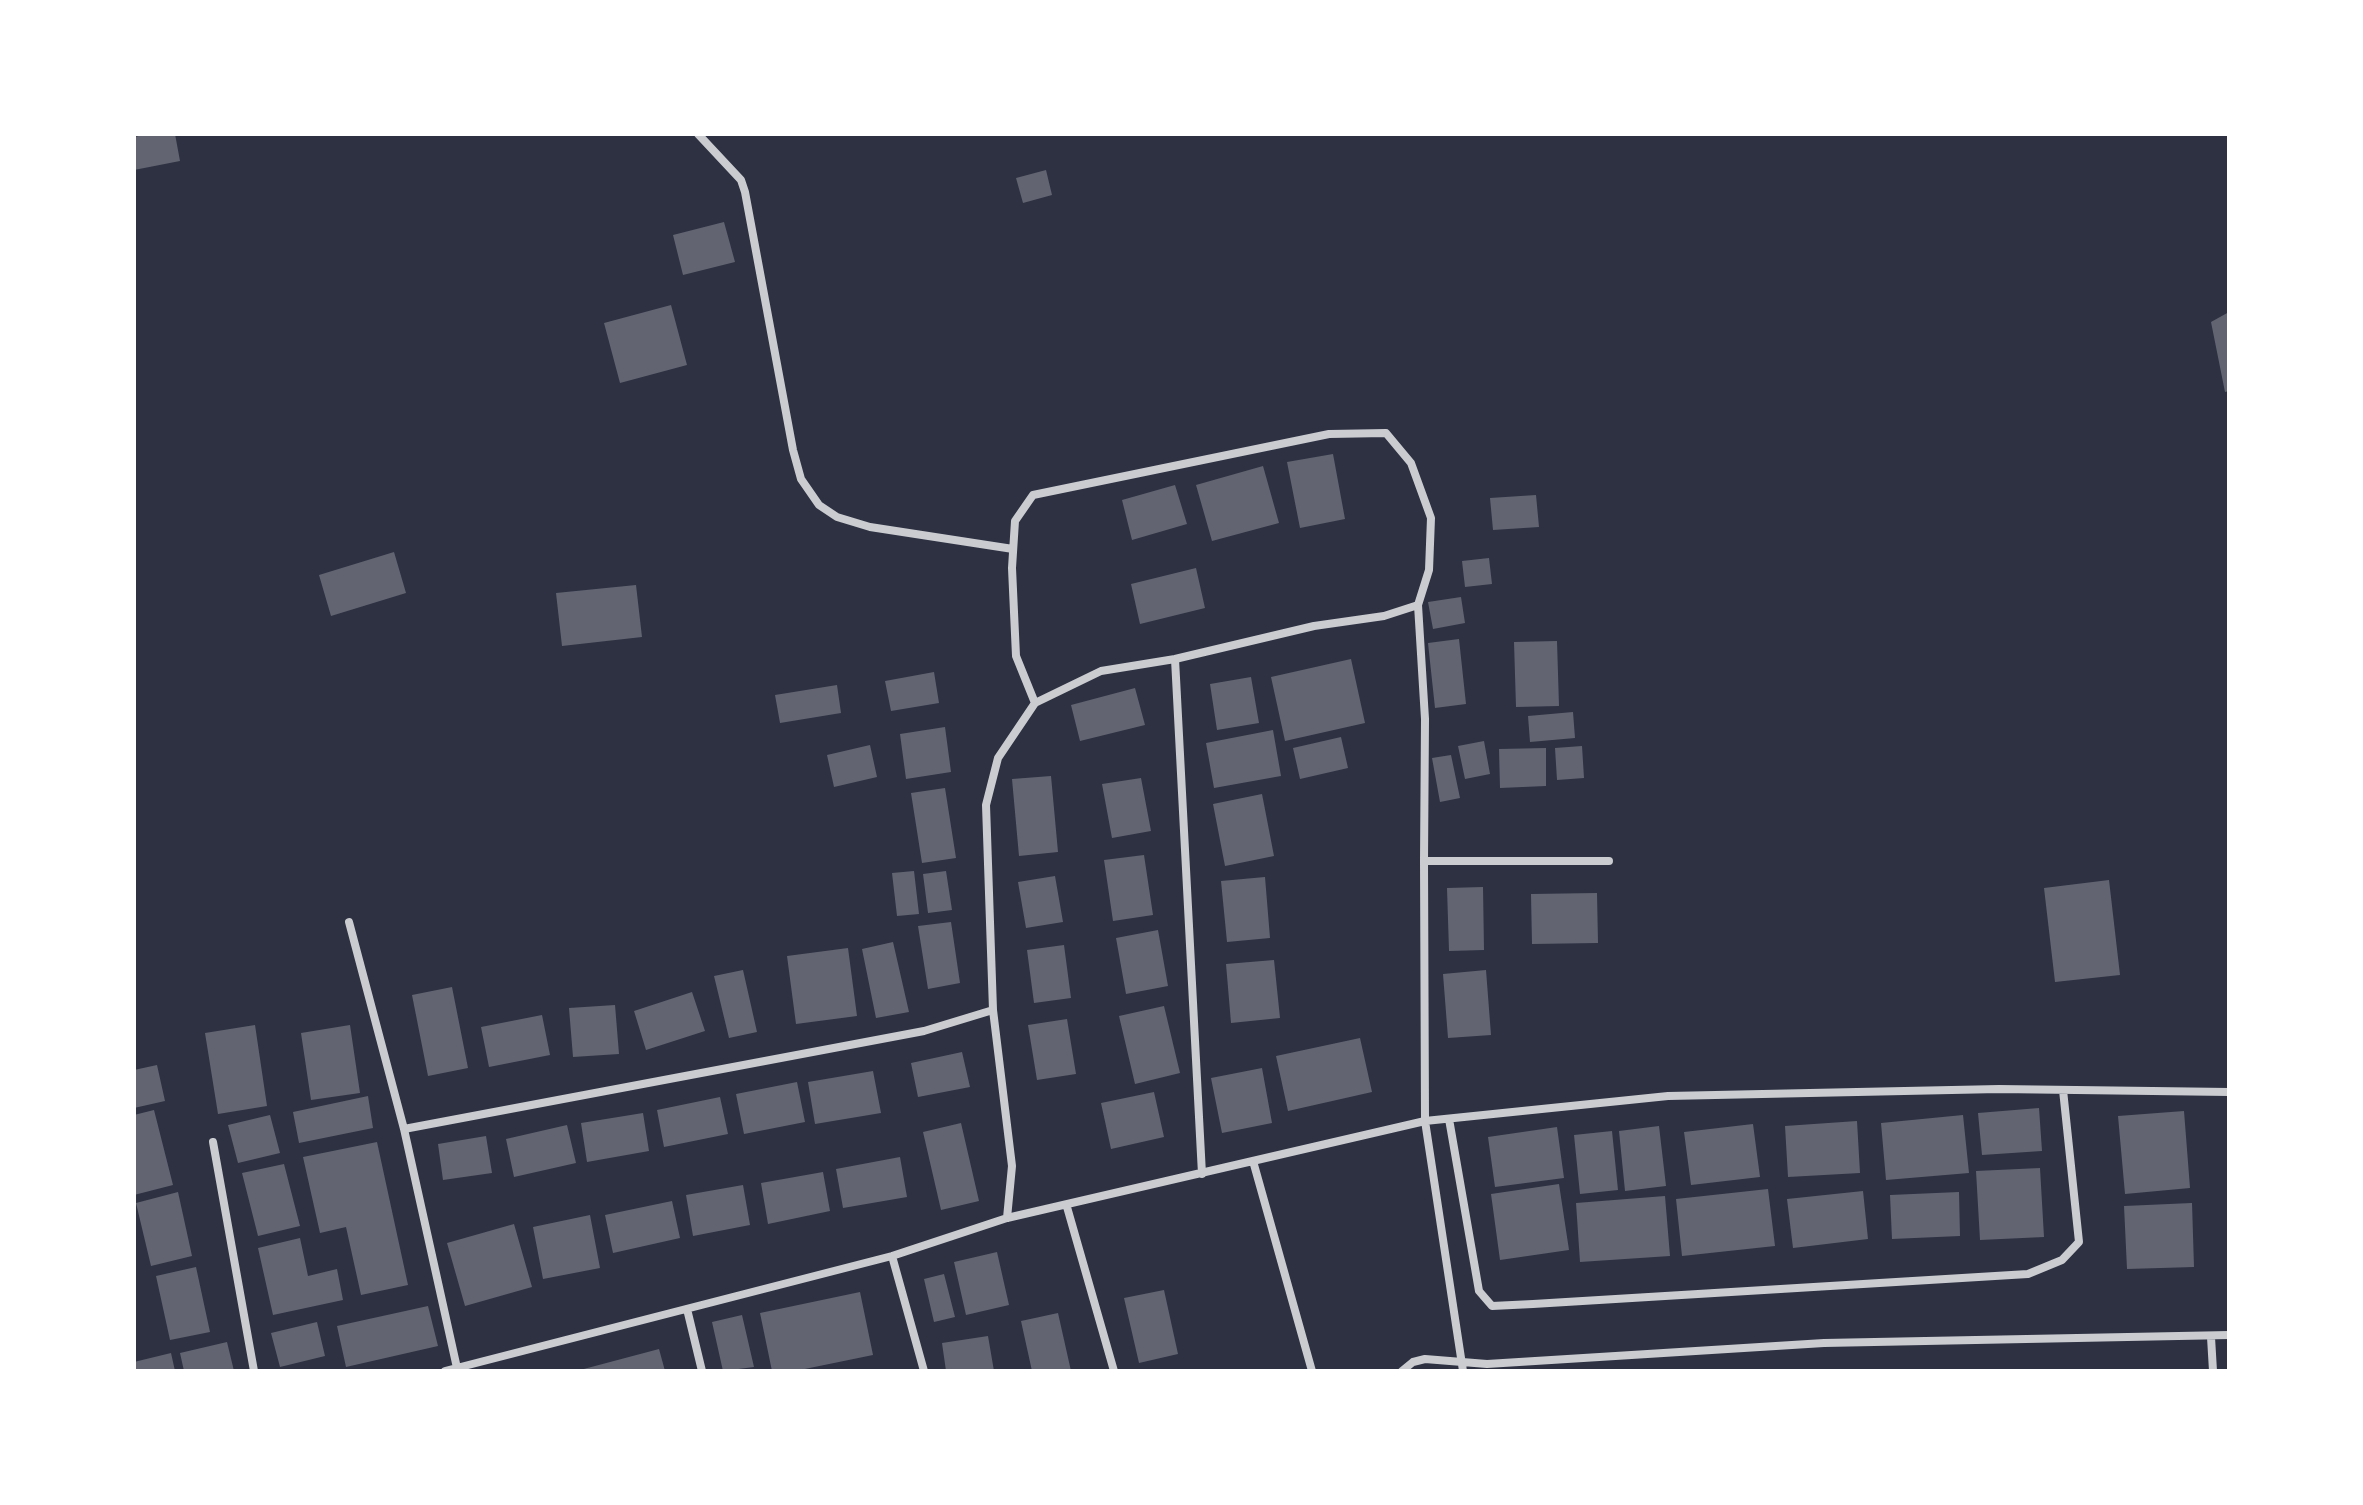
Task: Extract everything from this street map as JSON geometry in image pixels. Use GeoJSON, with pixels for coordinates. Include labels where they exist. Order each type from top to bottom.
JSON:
{"type":"FeatureCollection","features":[{"type":"Feature","properties":{"kind":"street"},"geometry":{"type":"LineString","coordinates":[[698,134],[741,180],[745,192],[793,450],[801,479],[819,505],[837,517],[870,527],[1013,549]]}},
{"type":"Feature","properties":{"kind":"street"},"geometry":{"type":"LineString","coordinates":[[1035,703],[1016,656],[1013,549],[1015,521],[1033,495],[1329,434],[1386,433],[1411,463],[1431,518],[1429,570],[1418,605],[1425,719],[1425,1121],[1463,1371]]}},
{"type":"Feature","properties":{"kind":"street"},"geometry":{"type":"LineString","coordinates":[[1007,1218],[1012,1166],[993,1010],[986,805],[998,758],[1035,703],[1101,671],[1175,659],[1314,626],[1384,616],[1418,605]]}},
{"type":"Feature","properties":{"kind":"street"},"geometry":{"type":"LineString","coordinates":[[1175,659],[1202,1174]]}},
{"type":"Feature","properties":{"kind":"street"},"geometry":{"type":"LineString","coordinates":[[1424,861],[1609,861]]}},
{"type":"Feature","properties":{"kind":"street"},"geometry":{"type":"LineString","coordinates":[[349,922],[404,1129],[457,1368]]}},
{"type":"Feature","properties":{"kind":"street"},"geometry":{"type":"LineString","coordinates":[[404,1129],[924,1031],[993,1010]]}},
{"type":"Feature","properties":{"kind":"street"},"geometry":{"type":"LineString","coordinates":[[1449,1119],[1479,1291],[1492,1306],[2028,1274],[2062,1260],[2079,1242],[2063,1090]]}},
{"type":"Feature","properties":{"kind":"street"},"geometry":{"type":"LineString","coordinates":[[445,1371],[478,1366],[892,1256],[1007,1218],[1067,1207],[1425,1121],[1668,1096],[2063,1090],[2229,1092]]}},
{"type":"Feature","properties":{"kind":"street"},"geometry":{"type":"LineString","coordinates":[[213,1142],[254,1371]]}},
{"type":"Feature","properties":{"kind":"street"},"geometry":{"type":"LineString","coordinates":[[1253,1161],[1312,1371]]}},
{"type":"Feature","properties":{"kind":"street"},"geometry":{"type":"LineString","coordinates":[[1067,1207],[1114,1371]]}},
{"type":"Feature","properties":{"kind":"street"},"geometry":{"type":"LineString","coordinates":[[892,1256],[924,1371]]}},
{"type":"Feature","properties":{"kind":"street"},"geometry":{"type":"LineString","coordinates":[[687,1309],[702,1371]]}},
{"type":"Feature","properties":{"kind":"street"},"geometry":{"type":"LineString","coordinates":[[1402,1371],[1413,1362],[1425,1359],[1462,1361],[1487,1367],[1824,1343],[2229,1335]]}},
{"type":"Feature","properties":{"kind":"street"},"geometry":{"type":"LineString","coordinates":[[2211,1337],[2213,1371]]}},
{"type":"Feature","properties":{"kind":"building"},"geometry":{"type":"Polygon","coordinates":[[[175,134],[180,161],[134,170],[134,137],[175,134]]]}},
{"type":"Feature","properties":{"kind":"building"},"geometry":{"type":"Polygon","coordinates":[[[1046,170],[1052,195],[1023,203],[1016,178],[1046,170]]]}},
{"type":"Feature","properties":{"kind":"building"},"geometry":{"type":"Polygon","coordinates":[[[724,222],[735,262],[683,275],[673,235],[724,222]]]}},
{"type":"Feature","properties":{"kind":"building"},"geometry":{"type":"Polygon","coordinates":[[[671,305],[687,365],[620,383],[604,323],[671,305]]]}},
{"type":"Feature","properties":{"kind":"building"},"geometry":{"type":"Polygon","coordinates":[[[2229,312],[2229,391],[2225,392],[2211,322],[2229,312]]]}},
{"type":"Feature","properties":{"kind":"building"},"geometry":{"type":"Polygon","coordinates":[[[1333,454],[1345,519],[1300,528],[1287,462],[1333,454]]]}},
{"type":"Feature","properties":{"kind":"building"},"geometry":{"type":"Polygon","coordinates":[[[1263,466],[1279,523],[1212,541],[1196,485],[1263,466]]]}},
{"type":"Feature","properties":{"kind":"building"},"geometry":{"type":"Polygon","coordinates":[[[1175,485],[1187,524],[1132,540],[1122,500],[1175,485]]]}},
{"type":"Feature","properties":{"kind":"building"},"geometry":{"type":"Polygon","coordinates":[[[1536,495],[1539,527],[1493,530],[1490,498],[1536,495]]]}},
{"type":"Feature","properties":{"kind":"building"},"geometry":{"type":"Polygon","coordinates":[[[394,552],[406,593],[331,616],[319,575],[394,552]]]}},
{"type":"Feature","properties":{"kind":"building"},"geometry":{"type":"Polygon","coordinates":[[[1489,558],[1492,584],[1465,587],[1462,561],[1489,558]]]}},
{"type":"Feature","properties":{"kind":"building"},"geometry":{"type":"Polygon","coordinates":[[[1196,568],[1205,608],[1140,624],[1131,584],[1196,568]]]}},
{"type":"Feature","properties":{"kind":"building"},"geometry":{"type":"Polygon","coordinates":[[[636,585],[642,637],[562,646],[556,593],[636,585]]]}},
{"type":"Feature","properties":{"kind":"building"},"geometry":{"type":"Polygon","coordinates":[[[1461,597],[1465,623],[1433,629],[1428,602],[1461,597]]]}},
{"type":"Feature","properties":{"kind":"building"},"geometry":{"type":"Polygon","coordinates":[[[1459,639],[1466,704],[1435,708],[1428,643],[1459,639]]]}},
{"type":"Feature","properties":{"kind":"building"},"geometry":{"type":"Polygon","coordinates":[[[1557,641],[1559,706],[1516,707],[1514,642],[1557,641]]]}},
{"type":"Feature","properties":{"kind":"building"},"geometry":{"type":"Polygon","coordinates":[[[1351,659],[1365,723],[1285,741],[1271,677],[1351,659]]]}},
{"type":"Feature","properties":{"kind":"building"},"geometry":{"type":"Polygon","coordinates":[[[934,672],[939,703],[891,711],[885,681],[934,672]]]}},
{"type":"Feature","properties":{"kind":"building"},"geometry":{"type":"Polygon","coordinates":[[[1251,677],[1259,723],[1217,730],[1210,684],[1251,677]]]}},
{"type":"Feature","properties":{"kind":"building"},"geometry":{"type":"Polygon","coordinates":[[[837,685],[841,713],[780,723],[775,695],[837,685]]]}},
{"type":"Feature","properties":{"kind":"building"},"geometry":{"type":"Polygon","coordinates":[[[1135,688],[1145,725],[1080,741],[1071,705],[1135,688]]]}},
{"type":"Feature","properties":{"kind":"building"},"geometry":{"type":"Polygon","coordinates":[[[1573,712],[1575,738],[1530,742],[1528,716],[1573,712]]]}},
{"type":"Feature","properties":{"kind":"building"},"geometry":{"type":"Polygon","coordinates":[[[945,727],[951,772],[906,779],[900,734],[945,727]]]}},
{"type":"Feature","properties":{"kind":"building"},"geometry":{"type":"Polygon","coordinates":[[[1273,730],[1281,776],[1214,788],[1206,743],[1273,730]]]}},
{"type":"Feature","properties":{"kind":"building"},"geometry":{"type":"Polygon","coordinates":[[[1341,737],[1348,768],[1300,779],[1293,748],[1341,737]]]}},
{"type":"Feature","properties":{"kind":"building"},"geometry":{"type":"Polygon","coordinates":[[[1484,741],[1490,774],[1465,779],[1458,746],[1484,741]]]}},
{"type":"Feature","properties":{"kind":"building"},"geometry":{"type":"Polygon","coordinates":[[[870,745],[877,777],[834,787],[827,755],[870,745]]]}},
{"type":"Feature","properties":{"kind":"building"},"geometry":{"type":"Polygon","coordinates":[[[1582,746],[1584,778],[1557,780],[1555,748],[1582,746]]]}},
{"type":"Feature","properties":{"kind":"building"},"geometry":{"type":"Polygon","coordinates":[[[1546,748],[1546,786],[1500,788],[1499,749],[1546,748]]]}},
{"type":"Feature","properties":{"kind":"building"},"geometry":{"type":"Polygon","coordinates":[[[1451,755],[1460,798],[1440,802],[1432,758],[1451,755]]]}},
{"type":"Feature","properties":{"kind":"building"},"geometry":{"type":"Polygon","coordinates":[[[1051,776],[1058,852],[1019,856],[1012,779],[1051,776]]]}},
{"type":"Feature","properties":{"kind":"building"},"geometry":{"type":"Polygon","coordinates":[[[1141,778],[1151,831],[1112,838],[1102,784],[1141,778]]]}},
{"type":"Feature","properties":{"kind":"building"},"geometry":{"type":"Polygon","coordinates":[[[945,788],[956,858],[922,863],[911,793],[945,788]]]}},
{"type":"Feature","properties":{"kind":"building"},"geometry":{"type":"Polygon","coordinates":[[[1262,794],[1274,856],[1225,866],[1213,804],[1262,794]]]}},
{"type":"Feature","properties":{"kind":"building"},"geometry":{"type":"Polygon","coordinates":[[[1144,855],[1153,915],[1113,921],[1104,860],[1144,855]]]}},
{"type":"Feature","properties":{"kind":"building"},"geometry":{"type":"Polygon","coordinates":[[[914,871],[919,914],[897,916],[892,873],[914,871]]]}},
{"type":"Feature","properties":{"kind":"building"},"geometry":{"type":"Polygon","coordinates":[[[946,871],[952,910],[928,913],[923,874],[946,871]]]}},
{"type":"Feature","properties":{"kind":"building"},"geometry":{"type":"Polygon","coordinates":[[[1055,876],[1063,922],[1026,928],[1018,882],[1055,876]]]}},
{"type":"Feature","properties":{"kind":"building"},"geometry":{"type":"Polygon","coordinates":[[[1265,877],[1270,938],[1227,942],[1221,881],[1265,877]]]}},
{"type":"Feature","properties":{"kind":"building"},"geometry":{"type":"Polygon","coordinates":[[[2109,880],[2120,975],[2055,982],[2044,888],[2109,880]]]}},
{"type":"Feature","properties":{"kind":"building"},"geometry":{"type":"Polygon","coordinates":[[[1483,887],[1484,950],[1449,951],[1447,888],[1483,887]]]}},
{"type":"Feature","properties":{"kind":"building"},"geometry":{"type":"Polygon","coordinates":[[[1597,893],[1598,943],[1532,944],[1531,894],[1597,893]]]}},
{"type":"Feature","properties":{"kind":"building"},"geometry":{"type":"Polygon","coordinates":[[[951,922],[960,983],[928,989],[918,926],[951,922]]]}},
{"type":"Feature","properties":{"kind":"building"},"geometry":{"type":"Polygon","coordinates":[[[1158,930],[1168,986],[1126,994],[1116,938],[1158,930]]]}},
{"type":"Feature","properties":{"kind":"building"},"geometry":{"type":"Polygon","coordinates":[[[893,942],[909,1012],[876,1018],[862,949],[893,942]]]}},
{"type":"Feature","properties":{"kind":"building"},"geometry":{"type":"Polygon","coordinates":[[[1064,945],[1071,998],[1034,1003],[1027,950],[1064,945]]]}},
{"type":"Feature","properties":{"kind":"building"},"geometry":{"type":"Polygon","coordinates":[[[848,948],[857,1016],[796,1024],[787,956],[848,948]]]}},
{"type":"Feature","properties":{"kind":"building"},"geometry":{"type":"Polygon","coordinates":[[[1274,960],[1280,1018],[1231,1023],[1226,964],[1274,960]]]}},
{"type":"Feature","properties":{"kind":"building"},"geometry":{"type":"Polygon","coordinates":[[[743,970],[757,1032],[729,1038],[714,976],[743,970]]]}},
{"type":"Feature","properties":{"kind":"building"},"geometry":{"type":"Polygon","coordinates":[[[1486,970],[1491,1035],[1448,1038],[1443,974],[1486,970]]]}},
{"type":"Feature","properties":{"kind":"building"},"geometry":{"type":"Polygon","coordinates":[[[452,987],[468,1068],[428,1076],[412,995],[452,987]]]}},
{"type":"Feature","properties":{"kind":"building"},"geometry":{"type":"Polygon","coordinates":[[[692,992],[705,1031],[646,1050],[634,1011],[692,992]]]}},
{"type":"Feature","properties":{"kind":"building"},"geometry":{"type":"Polygon","coordinates":[[[615,1005],[619,1054],[573,1057],[569,1008],[615,1005]]]}},
{"type":"Feature","properties":{"kind":"building"},"geometry":{"type":"Polygon","coordinates":[[[1164,1006],[1180,1073],[1135,1084],[1119,1016],[1164,1006]]]}},
{"type":"Feature","properties":{"kind":"building"},"geometry":{"type":"Polygon","coordinates":[[[542,1015],[550,1055],[489,1067],[481,1027],[542,1015]]]}},
{"type":"Feature","properties":{"kind":"building"},"geometry":{"type":"Polygon","coordinates":[[[1067,1019],[1076,1074],[1037,1080],[1028,1025],[1067,1019]]]}},
{"type":"Feature","properties":{"kind":"building"},"geometry":{"type":"Polygon","coordinates":[[[255,1025],[267,1106],[218,1114],[205,1033],[255,1025]]]}},
{"type":"Feature","properties":{"kind":"building"},"geometry":{"type":"Polygon","coordinates":[[[350,1025],[360,1093],[311,1100],[301,1033],[350,1025]]]}},
{"type":"Feature","properties":{"kind":"building"},"geometry":{"type":"Polygon","coordinates":[[[1360,1038],[1372,1092],[1288,1111],[1276,1056],[1360,1038]]]}},
{"type":"Feature","properties":{"kind":"building"},"geometry":{"type":"Polygon","coordinates":[[[962,1052],[970,1087],[918,1097],[911,1063],[962,1052]]]}},
{"type":"Feature","properties":{"kind":"building"},"geometry":{"type":"Polygon","coordinates":[[[157,1065],[165,1101],[134,1108],[134,1070],[157,1065]]]}},
{"type":"Feature","properties":{"kind":"building"},"geometry":{"type":"Polygon","coordinates":[[[1262,1068],[1272,1123],[1222,1133],[1211,1078],[1262,1068]]]}},
{"type":"Feature","properties":{"kind":"building"},"geometry":{"type":"Polygon","coordinates":[[[873,1071],[881,1113],[815,1124],[808,1082],[873,1071]]]}},
{"type":"Feature","properties":{"kind":"building"},"geometry":{"type":"Polygon","coordinates":[[[797,1082],[805,1122],[744,1134],[736,1094],[797,1082]]]}},
{"type":"Feature","properties":{"kind":"building"},"geometry":{"type":"Polygon","coordinates":[[[1154,1092],[1164,1137],[1111,1149],[1101,1103],[1154,1092]]]}},
{"type":"Feature","properties":{"kind":"building"},"geometry":{"type":"Polygon","coordinates":[[[368,1096],[373,1128],[299,1143],[293,1112],[368,1096]]]}},
{"type":"Feature","properties":{"kind":"building"},"geometry":{"type":"Polygon","coordinates":[[[720,1097],[728,1134],[664,1147],[657,1110],[720,1097]]]}},
{"type":"Feature","properties":{"kind":"building"},"geometry":{"type":"Polygon","coordinates":[[[2039,1108],[2042,1151],[1982,1155],[1978,1113],[2039,1108]]]}},
{"type":"Feature","properties":{"kind":"building"},"geometry":{"type":"Polygon","coordinates":[[[154,1110],[173,1185],[134,1195],[134,1115],[154,1110]]]}},
{"type":"Feature","properties":{"kind":"building"},"geometry":{"type":"Polygon","coordinates":[[[2184,1111],[2190,1188],[2125,1194],[2118,1116],[2184,1111]]]}},
{"type":"Feature","properties":{"kind":"building"},"geometry":{"type":"Polygon","coordinates":[[[643,1113],[649,1151],[587,1162],[581,1123],[643,1113]]]}},
{"type":"Feature","properties":{"kind":"building"},"geometry":{"type":"Polygon","coordinates":[[[270,1115],[280,1153],[238,1163],[228,1125],[270,1115]]]}},
{"type":"Feature","properties":{"kind":"building"},"geometry":{"type":"Polygon","coordinates":[[[1963,1115],[1969,1173],[1886,1180],[1881,1123],[1963,1115]]]}},
{"type":"Feature","properties":{"kind":"building"},"geometry":{"type":"Polygon","coordinates":[[[1857,1121],[1860,1173],[1788,1177],[1785,1126],[1857,1121]]]}},
{"type":"Feature","properties":{"kind":"building"},"geometry":{"type":"Polygon","coordinates":[[[961,1123],[979,1201],[941,1210],[923,1132],[961,1123]]]}},
{"type":"Feature","properties":{"kind":"building"},"geometry":{"type":"Polygon","coordinates":[[[1753,1124],[1760,1177],[1691,1185],[1684,1132],[1753,1124]]]}},
{"type":"Feature","properties":{"kind":"building"},"geometry":{"type":"Polygon","coordinates":[[[567,1125],[576,1163],[514,1177],[506,1139],[567,1125]]]}},
{"type":"Feature","properties":{"kind":"building"},"geometry":{"type":"Polygon","coordinates":[[[1659,1126],[1666,1186],[1625,1191],[1619,1131],[1659,1126]]]}},
{"type":"Feature","properties":{"kind":"building"},"geometry":{"type":"Polygon","coordinates":[[[1557,1127],[1564,1178],[1495,1187],[1488,1137],[1557,1127]]]}},
{"type":"Feature","properties":{"kind":"building"},"geometry":{"type":"Polygon","coordinates":[[[1612,1131],[1618,1190],[1580,1194],[1574,1135],[1612,1131]]]}},
{"type":"Feature","properties":{"kind":"building"},"geometry":{"type":"Polygon","coordinates":[[[486,1136],[492,1173],[443,1180],[438,1144],[486,1136]]]}},
{"type":"Feature","properties":{"kind":"building"},"geometry":{"type":"Polygon","coordinates":[[[377,1142],[408,1285],[361,1295],[346,1227],[320,1233],[303,1157],[377,1142]]]}},
{"type":"Feature","properties":{"kind":"building"},"geometry":{"type":"Polygon","coordinates":[[[900,1157],[907,1197],[843,1208],[836,1169],[900,1157]]]}},
{"type":"Feature","properties":{"kind":"building"},"geometry":{"type":"Polygon","coordinates":[[[284,1164],[300,1226],[258,1236],[242,1173],[284,1164]]]}},
{"type":"Feature","properties":{"kind":"building"},"geometry":{"type":"Polygon","coordinates":[[[2040,1168],[2044,1237],[1980,1240],[1976,1171],[2040,1168]]]}},
{"type":"Feature","properties":{"kind":"building"},"geometry":{"type":"Polygon","coordinates":[[[823,1172],[830,1211],[768,1224],[761,1183],[823,1172]]]}},
{"type":"Feature","properties":{"kind":"building"},"geometry":{"type":"Polygon","coordinates":[[[1559,1184],[1569,1250],[1500,1260],[1491,1194],[1559,1184]]]}},
{"type":"Feature","properties":{"kind":"building"},"geometry":{"type":"Polygon","coordinates":[[[743,1185],[750,1225],[693,1236],[686,1195],[743,1185]]]}},
{"type":"Feature","properties":{"kind":"building"},"geometry":{"type":"Polygon","coordinates":[[[1768,1189],[1775,1246],[1682,1256],[1676,1199],[1768,1189]]]}},
{"type":"Feature","properties":{"kind":"building"},"geometry":{"type":"Polygon","coordinates":[[[1863,1191],[1868,1239],[1793,1248],[1787,1199],[1863,1191]]]}},
{"type":"Feature","properties":{"kind":"building"},"geometry":{"type":"Polygon","coordinates":[[[178,1192],[192,1256],[151,1266],[136,1203],[178,1192]]]}},
{"type":"Feature","properties":{"kind":"building"},"geometry":{"type":"Polygon","coordinates":[[[1959,1192],[1960,1236],[1892,1239],[1890,1195],[1959,1192]]]}},
{"type":"Feature","properties":{"kind":"building"},"geometry":{"type":"Polygon","coordinates":[[[1665,1196],[1670,1256],[1580,1262],[1576,1203],[1665,1196]]]}},
{"type":"Feature","properties":{"kind":"building"},"geometry":{"type":"Polygon","coordinates":[[[672,1201],[680,1238],[613,1253],[605,1215],[672,1201]]]}},
{"type":"Feature","properties":{"kind":"building"},"geometry":{"type":"Polygon","coordinates":[[[2192,1203],[2194,1267],[2127,1269],[2124,1206],[2192,1203]]]}},
{"type":"Feature","properties":{"kind":"building"},"geometry":{"type":"Polygon","coordinates":[[[590,1215],[600,1268],[543,1279],[533,1227],[590,1215]]]}},
{"type":"Feature","properties":{"kind":"building"},"geometry":{"type":"Polygon","coordinates":[[[514,1224],[532,1287],[465,1306],[447,1243],[514,1224]]]}},
{"type":"Feature","properties":{"kind":"building"},"geometry":{"type":"Polygon","coordinates":[[[300,1238],[308,1276],[337,1269],[343,1300],[273,1315],[258,1248],[300,1238]]]}},
{"type":"Feature","properties":{"kind":"building"},"geometry":{"type":"Polygon","coordinates":[[[997,1252],[1009,1305],[966,1315],[954,1262],[997,1252]]]}},
{"type":"Feature","properties":{"kind":"building"},"geometry":{"type":"Polygon","coordinates":[[[196,1267],[210,1332],[170,1340],[156,1276],[196,1267]]]}},
{"type":"Feature","properties":{"kind":"building"},"geometry":{"type":"Polygon","coordinates":[[[944,1274],[955,1317],[934,1322],[924,1279],[944,1274]]]}},
{"type":"Feature","properties":{"kind":"building"},"geometry":{"type":"Polygon","coordinates":[[[1164,1290],[1178,1354],[1139,1363],[1124,1298],[1164,1290]]]}},
{"type":"Feature","properties":{"kind":"building"},"geometry":{"type":"Polygon","coordinates":[[[860,1292],[873,1355],[795,1371],[772,1371],[760,1313],[860,1292]]]}},
{"type":"Feature","properties":{"kind":"building"},"geometry":{"type":"Polygon","coordinates":[[[428,1306],[438,1346],[346,1367],[337,1326],[428,1306]]]}},
{"type":"Feature","properties":{"kind":"building"},"geometry":{"type":"Polygon","coordinates":[[[1058,1313],[1071,1371],[1032,1371],[1021,1321],[1058,1313]]]}},
{"type":"Feature","properties":{"kind":"building"},"geometry":{"type":"Polygon","coordinates":[[[742,1315],[754,1367],[723,1371],[712,1322],[742,1315]]]}},
{"type":"Feature","properties":{"kind":"building"},"geometry":{"type":"Polygon","coordinates":[[[317,1322],[325,1356],[280,1367],[271,1333],[317,1322]]]}},
{"type":"Feature","properties":{"kind":"building"},"geometry":{"type":"Polygon","coordinates":[[[988,1336],[994,1371],[946,1371],[942,1343],[988,1336]]]}},
{"type":"Feature","properties":{"kind":"building"},"geometry":{"type":"Polygon","coordinates":[[[227,1342],[234,1371],[184,1371],[180,1353],[227,1342]]]}},
{"type":"Feature","properties":{"kind":"building"},"geometry":{"type":"Polygon","coordinates":[[[659,1349],[665,1371],[580,1371],[580,1370],[659,1349]]]}},
{"type":"Feature","properties":{"kind":"building"},"geometry":{"type":"Polygon","coordinates":[[[171,1353],[175,1371],[136,1371],[134,1362],[171,1353]]]}}]}
